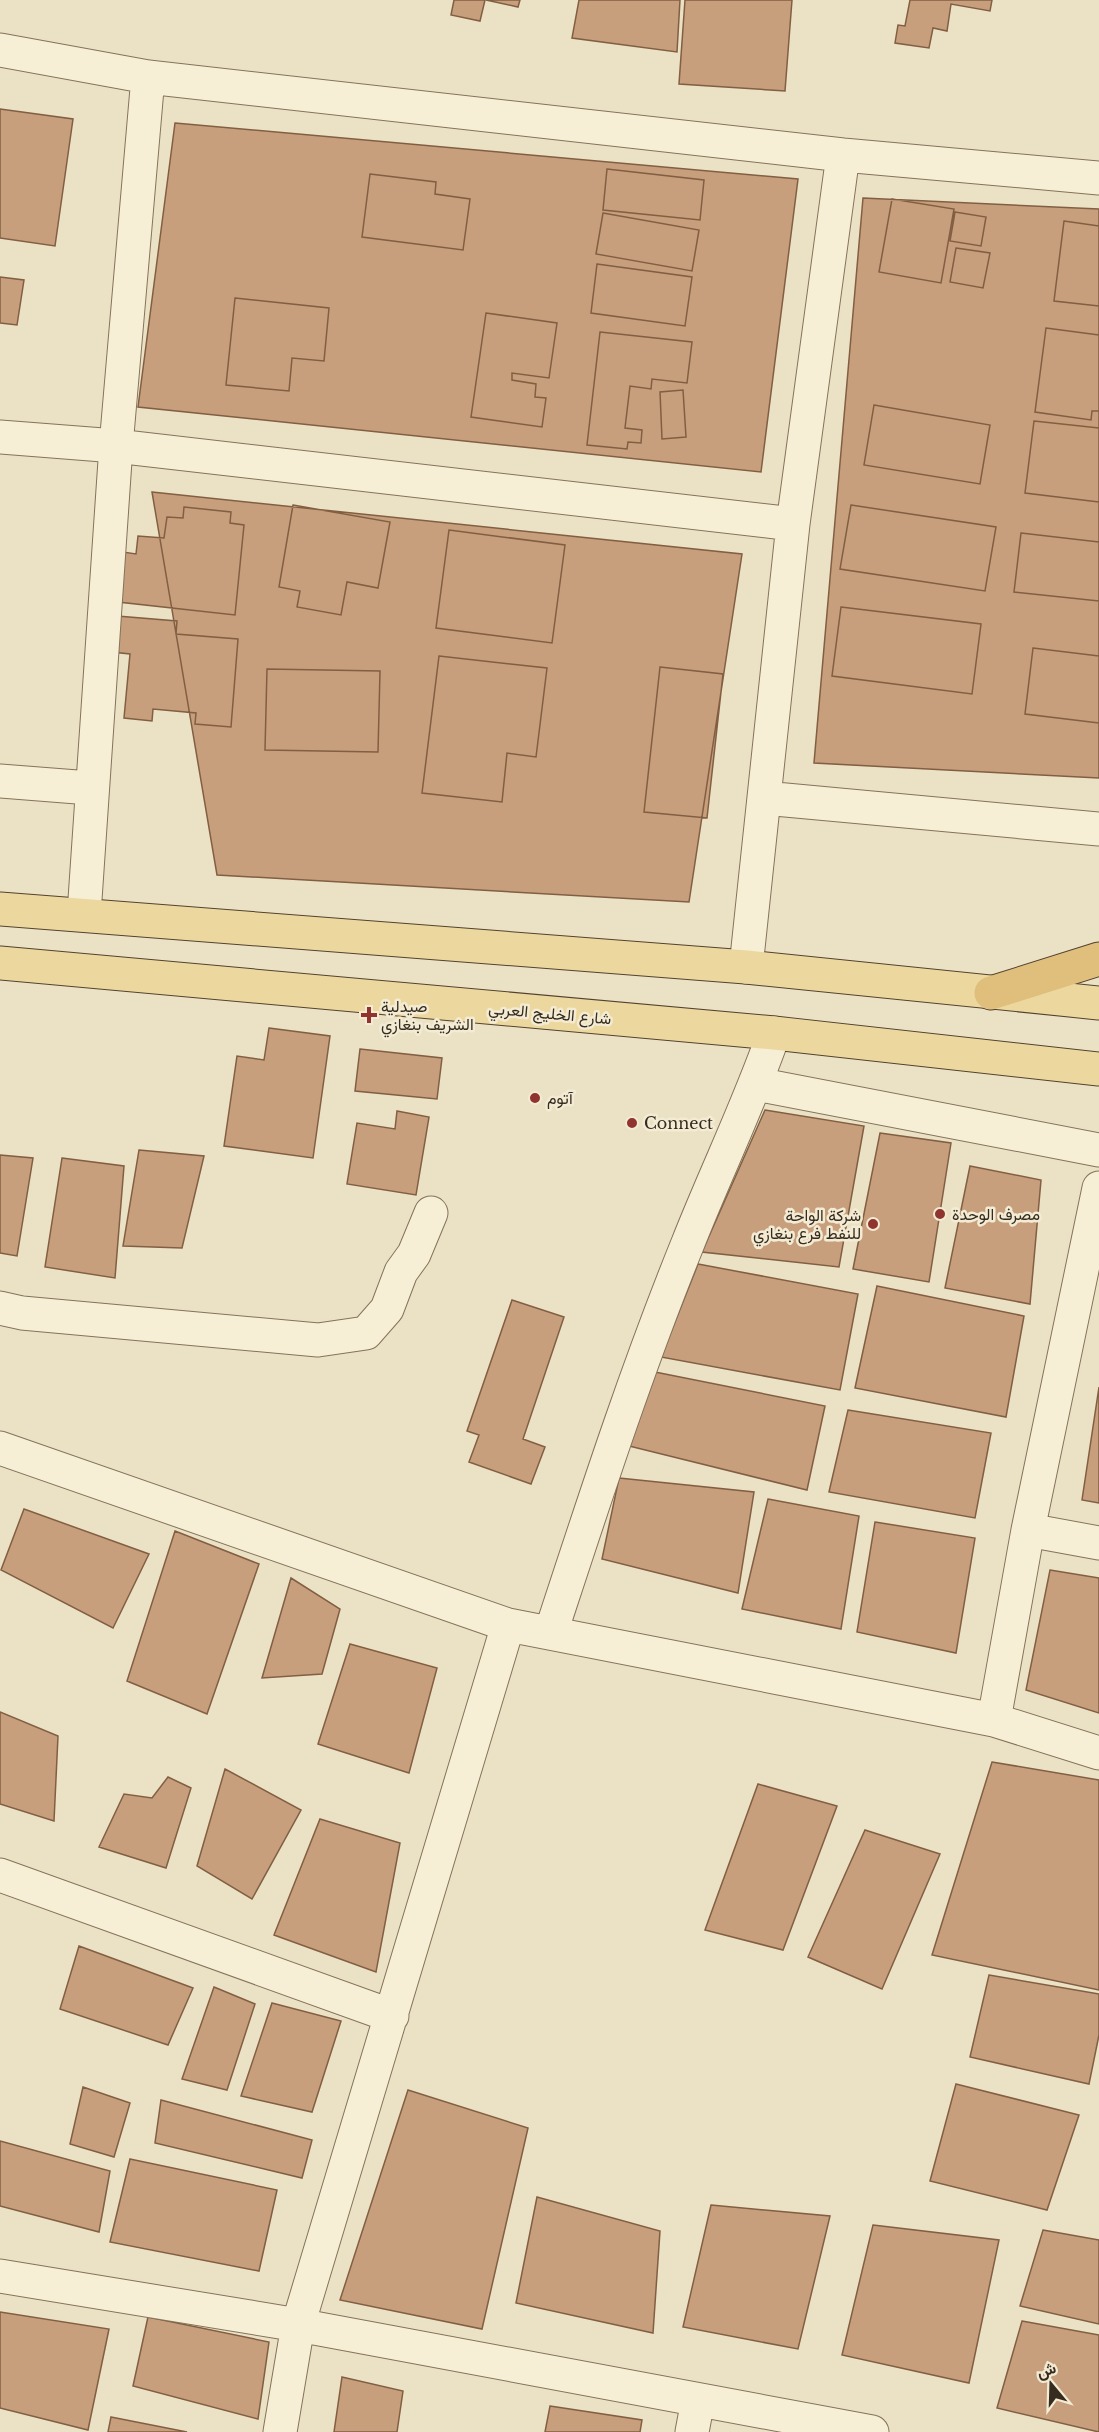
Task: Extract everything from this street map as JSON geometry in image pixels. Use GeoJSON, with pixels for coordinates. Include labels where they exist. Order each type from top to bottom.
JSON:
{"type":"FeatureCollection","features":[{"type":"Feature","properties":{"kind":"highway"},"geometry":{"type":"LineString","coordinates":[[991,993],[1099,958]]}},
{"type":"Feature","properties":{"kind":"main road"},"geometry":{"type":"LineString","coordinates":[[0,909],[746,967],[1099,1003]]}},
{"type":"Feature","properties":{"kind":"main road","name":"شارع الخليج العربي"},"geometry":{"type":"LineString","coordinates":[[0,963],[774,1033],[1099,1069]]}},
{"type":"Feature","properties":{"kind":"street"},"geometry":{"type":"LineString","coordinates":[[0,50],[148,77],[843,154],[1099,178]]}},
{"type":"Feature","properties":{"kind":"street"},"geometry":{"type":"LineString","coordinates":[[84,914],[90,788],[116,446],[148,77]]}},
{"type":"Feature","properties":{"kind":"street"},"geometry":{"type":"LineString","coordinates":[[746,967],[793,524],[843,154]]}},
{"type":"Feature","properties":{"kind":"street"},"geometry":{"type":"LineString","coordinates":[[0,437],[116,446],[793,524]]}},
{"type":"Feature","properties":{"kind":"street"},"geometry":{"type":"LineString","coordinates":[[0,781],[90,788]]}},
{"type":"Feature","properties":{"kind":"street"},"geometry":{"type":"LineString","coordinates":[[764,798],[1099,829]]}},
{"type":"Feature","properties":{"kind":"street"},"geometry":{"type":"LineString","coordinates":[[551,1632],[627,1403],[688,1242],[756,1084],[774,1033]]}},
{"type":"Feature","properties":{"kind":"street"},"geometry":{"type":"LineString","coordinates":[[756,1084],[1099,1150]]}},
{"type":"Feature","properties":{"kind":"street"},"geometry":{"type":"LineString","coordinates":[[994,1720],[1028,1530],[1099,1188]]}},
{"type":"Feature","properties":{"kind":"street"},"geometry":{"type":"LineString","coordinates":[[0,1308],[22,1313],[318,1340],[366,1333],[387,1309],[401,1272],[414,1254],[430,1213]]}},
{"type":"Feature","properties":{"kind":"street"},"geometry":{"type":"LineString","coordinates":[[0,1448],[508,1624],[994,1720],[1099,1753]]}},
{"type":"Feature","properties":{"kind":"street"},"geometry":{"type":"LineString","coordinates":[[1028,1530],[1099,1543]]}},
{"type":"Feature","properties":{"kind":"street"},"geometry":{"type":"LineString","coordinates":[[280,2432],[298,2325],[508,1624]]}},
{"type":"Feature","properties":{"kind":"street"},"geometry":{"type":"LineString","coordinates":[[0,1875],[392,2016]]}},
{"type":"Feature","properties":{"kind":"street"},"geometry":{"type":"LineString","coordinates":[[0,2276],[298,2325],[872,2432]]}},
{"type":"Feature","properties":{"kind":"street"},"geometry":{"type":"LineString","coordinates":[[692,2432],[698,2400]]}},
{"type":"Feature","properties":{"kind":"building"},"geometry":{"type":"Polygon","coordinates":[[[454,0],[485,0],[480,21],[451,15],[454,0]]]}},
{"type":"Feature","properties":{"kind":"building"},"geometry":{"type":"Polygon","coordinates":[[[486,0],[520,0],[518,7],[486,0]]]}},
{"type":"Feature","properties":{"kind":"building"},"geometry":{"type":"Polygon","coordinates":[[[579,0],[680,0],[677,52],[572,38],[579,0]]]}},
{"type":"Feature","properties":{"kind":"building"},"geometry":{"type":"Polygon","coordinates":[[[685,0],[792,0],[785,91],[679,84],[685,0]]]}},
{"type":"Feature","properties":{"kind":"building"},"geometry":{"type":"Polygon","coordinates":[[[910,0],[992,0],[990,11],[951,4],[947,31],[933,28],[929,48],[895,43],[898,25],[905,26],[910,0]]]}},
{"type":"Feature","properties":{"kind":"building"},"geometry":{"type":"Polygon","coordinates":[[[0,109],[73,119],[55,246],[0,238],[0,109]]]}},
{"type":"Feature","properties":{"kind":"building"},"geometry":{"type":"Polygon","coordinates":[[[175,123],[798,179],[761,472],[138,407],[175,123]]]}},
{"type":"Feature","properties":{"kind":"building"},"geometry":{"type":"Polygon","coordinates":[[[607,169],[704,180],[700,220],[603,210],[607,169]]]}},
{"type":"Feature","properties":{"kind":"building"},"geometry":{"type":"Polygon","coordinates":[[[370,174],[436,182],[435,194],[470,199],[463,250],[362,237],[370,174]]]}},
{"type":"Feature","properties":{"kind":"building"},"geometry":{"type":"Polygon","coordinates":[[[863,198],[1099,209],[1099,778],[814,763],[863,198]]]}},
{"type":"Feature","properties":{"kind":"building"},"geometry":{"type":"Polygon","coordinates":[[[892,199],[954,209],[941,283],[879,272],[892,199]]]}},
{"type":"Feature","properties":{"kind":"building"},"geometry":{"type":"Polygon","coordinates":[[[955,212],[986,217],[981,246],[950,241],[955,212]]]}},
{"type":"Feature","properties":{"kind":"building"},"geometry":{"type":"Polygon","coordinates":[[[603,213],[699,230],[692,271],[596,254],[603,213]]]}},
{"type":"Feature","properties":{"kind":"building"},"geometry":{"type":"Polygon","coordinates":[[[1064,221],[1099,226],[1099,306],[1054,301],[1064,221]]]}},
{"type":"Feature","properties":{"kind":"building"},"geometry":{"type":"Polygon","coordinates":[[[956,248],[990,253],[983,288],[950,282],[956,248]]]}},
{"type":"Feature","properties":{"kind":"building"},"geometry":{"type":"Polygon","coordinates":[[[597,264],[692,277],[685,326],[591,313],[597,264]]]}},
{"type":"Feature","properties":{"kind":"building"},"geometry":{"type":"Polygon","coordinates":[[[0,277],[24,280],[17,325],[0,323],[0,277]]]}},
{"type":"Feature","properties":{"kind":"building"},"geometry":{"type":"Polygon","coordinates":[[[235,298],[329,308],[324,361],[292,358],[289,391],[226,385],[235,298]]]}},
{"type":"Feature","properties":{"kind":"building"},"geometry":{"type":"Polygon","coordinates":[[[486,313],[557,323],[549,378],[512,373],[512,380],[536,384],[535,397],[546,398],[542,427],[471,417],[486,313]]]}},
{"type":"Feature","properties":{"kind":"building"},"geometry":{"type":"Polygon","coordinates":[[[1046,328],[1099,335],[1099,411],[1092,411],[1091,420],[1035,412],[1046,328]]]}},
{"type":"Feature","properties":{"kind":"building"},"geometry":{"type":"Polygon","coordinates":[[[600,332],[692,342],[687,383],[652,379],[651,389],[630,386],[625,428],[642,430],[641,443],[628,442],[627,449],[587,445],[600,332]]]}},
{"type":"Feature","properties":{"kind":"building"},"geometry":{"type":"Polygon","coordinates":[[[683,390],[686,437],[662,439],[660,392],[683,390]]]}},
{"type":"Feature","properties":{"kind":"building"},"geometry":{"type":"Polygon","coordinates":[[[874,405],[990,425],[980,484],[864,465],[874,405]]]}},
{"type":"Feature","properties":{"kind":"building"},"geometry":{"type":"Polygon","coordinates":[[[1034,421],[1099,428],[1099,502],[1025,493],[1034,421]]]}},
{"type":"Feature","properties":{"kind":"building"},"geometry":{"type":"Polygon","coordinates":[[[152,492],[742,554],[689,902],[217,875],[152,492]]]}},
{"type":"Feature","properties":{"kind":"building"},"geometry":{"type":"Polygon","coordinates":[[[293,505],[390,522],[378,588],[347,582],[341,615],[297,607],[300,591],[279,587],[293,505]]]}},
{"type":"Feature","properties":{"kind":"building"},"geometry":{"type":"Polygon","coordinates":[[[851,505],[996,527],[985,591],[840,569],[851,505]]]}},
{"type":"Feature","properties":{"kind":"building"},"geometry":{"type":"Polygon","coordinates":[[[184,507],[231,512],[230,523],[244,525],[235,615],[118,602],[123,552],[136,554],[138,536],[164,538],[167,517],[183,518],[184,507]]]}},
{"type":"Feature","properties":{"kind":"building"},"geometry":{"type":"Polygon","coordinates":[[[449,530],[565,545],[552,643],[436,628],[449,530]]]}},
{"type":"Feature","properties":{"kind":"building"},"geometry":{"type":"Polygon","coordinates":[[[1021,533],[1099,542],[1099,601],[1014,592],[1021,533]]]}},
{"type":"Feature","properties":{"kind":"building"},"geometry":{"type":"Polygon","coordinates":[[[841,607],[981,624],[972,694],[832,676],[841,607]]]}},
{"type":"Feature","properties":{"kind":"building"},"geometry":{"type":"Polygon","coordinates":[[[105,615],[177,621],[176,634],[238,639],[231,727],[195,724],[196,713],[153,709],[152,721],[124,718],[130,654],[102,651],[105,615]]]}},
{"type":"Feature","properties":{"kind":"building"},"geometry":{"type":"Polygon","coordinates":[[[1033,648],[1099,656],[1099,723],[1025,714],[1033,648]]]}},
{"type":"Feature","properties":{"kind":"building"},"geometry":{"type":"Polygon","coordinates":[[[439,656],[547,668],[536,757],[507,753],[502,802],[422,793],[439,656]]]}},
{"type":"Feature","properties":{"kind":"building"},"geometry":{"type":"Polygon","coordinates":[[[660,667],[723,674],[707,818],[644,812],[660,667]]]}},
{"type":"Feature","properties":{"kind":"building"},"geometry":{"type":"Polygon","coordinates":[[[267,669],[380,671],[378,752],[265,750],[267,669]]]}},
{"type":"Feature","properties":{"kind":"building"},"geometry":{"type":"Polygon","coordinates":[[[269,1028],[330,1036],[313,1158],[224,1146],[237,1056],[264,1060],[269,1028]]]}},
{"type":"Feature","properties":{"kind":"building"},"geometry":{"type":"Polygon","coordinates":[[[360,1049],[442,1058],[437,1099],[355,1091],[360,1049]]]}},
{"type":"Feature","properties":{"kind":"building"},"geometry":{"type":"Polygon","coordinates":[[[765,1110],[864,1126],[839,1267],[702,1252],[765,1110]]]}},
{"type":"Feature","properties":{"kind":"building"},"geometry":{"type":"Polygon","coordinates":[[[397,1111],[429,1117],[416,1195],[347,1184],[357,1123],[395,1129],[397,1111]]]}},
{"type":"Feature","properties":{"kind":"building"},"geometry":{"type":"Polygon","coordinates":[[[880,1133],[951,1143],[929,1282],[853,1269],[880,1133]]]}},
{"type":"Feature","properties":{"kind":"building"},"geometry":{"type":"Polygon","coordinates":[[[139,1150],[204,1156],[182,1248],[123,1246],[139,1150]]]}},
{"type":"Feature","properties":{"kind":"building"},"geometry":{"type":"Polygon","coordinates":[[[0,1155],[33,1158],[17,1256],[0,1253],[0,1155]]]}},
{"type":"Feature","properties":{"kind":"building"},"geometry":{"type":"Polygon","coordinates":[[[62,1158],[124,1166],[115,1278],[45,1267],[62,1158]]]}},
{"type":"Feature","properties":{"kind":"building"},"geometry":{"type":"Polygon","coordinates":[[[970,1166],[1041,1180],[1030,1304],[945,1288],[970,1166]]]}},
{"type":"Feature","properties":{"kind":"building"},"geometry":{"type":"Polygon","coordinates":[[[698,1264],[858,1294],[840,1390],[661,1357],[698,1264]]]}},
{"type":"Feature","properties":{"kind":"building"},"geometry":{"type":"Polygon","coordinates":[[[877,1286],[1024,1316],[1006,1417],[855,1388],[877,1286]]]}},
{"type":"Feature","properties":{"kind":"building"},"geometry":{"type":"Polygon","coordinates":[[[512,1300],[564,1317],[523,1439],[545,1447],[531,1484],[469,1462],[479,1435],[467,1431],[512,1300]]]}},
{"type":"Feature","properties":{"kind":"building"},"geometry":{"type":"Polygon","coordinates":[[[655,1372],[825,1406],[807,1490],[629,1446],[655,1372]]]}},
{"type":"Feature","properties":{"kind":"building"},"geometry":{"type":"Polygon","coordinates":[[[1099,1387],[1099,1503],[1082,1500],[1099,1387]]]}},
{"type":"Feature","properties":{"kind":"building"},"geometry":{"type":"Polygon","coordinates":[[[848,1410],[991,1433],[975,1518],[829,1492],[848,1410]]]}},
{"type":"Feature","properties":{"kind":"building"},"geometry":{"type":"Polygon","coordinates":[[[619,1478],[754,1492],[738,1593],[602,1559],[619,1478]]]}},
{"type":"Feature","properties":{"kind":"building"},"geometry":{"type":"Polygon","coordinates":[[[768,1499],[859,1516],[841,1629],[742,1609],[768,1499]]]}},
{"type":"Feature","properties":{"kind":"building"},"geometry":{"type":"Polygon","coordinates":[[[24,1509],[149,1554],[113,1628],[1,1570],[24,1509]]]}},
{"type":"Feature","properties":{"kind":"building"},"geometry":{"type":"Polygon","coordinates":[[[875,1522],[975,1538],[956,1653],[857,1632],[875,1522]]]}},
{"type":"Feature","properties":{"kind":"building"},"geometry":{"type":"Polygon","coordinates":[[[175,1531],[259,1564],[207,1714],[127,1681],[175,1531]]]}},
{"type":"Feature","properties":{"kind":"building"},"geometry":{"type":"Polygon","coordinates":[[[1050,1570],[1099,1578],[1099,1713],[1026,1690],[1050,1570]]]}},
{"type":"Feature","properties":{"kind":"building"},"geometry":{"type":"Polygon","coordinates":[[[291,1578],[340,1609],[322,1674],[262,1678],[291,1578]]]}},
{"type":"Feature","properties":{"kind":"building"},"geometry":{"type":"Polygon","coordinates":[[[350,1644],[437,1668],[409,1773],[318,1744],[350,1644]]]}},
{"type":"Feature","properties":{"kind":"building"},"geometry":{"type":"Polygon","coordinates":[[[0,1712],[58,1736],[54,1821],[0,1804],[0,1712]]]}},
{"type":"Feature","properties":{"kind":"building"},"geometry":{"type":"Polygon","coordinates":[[[992,1762],[1099,1780],[1099,1990],[932,1955],[992,1762]]]}},
{"type":"Feature","properties":{"kind":"building"},"geometry":{"type":"Polygon","coordinates":[[[225,1769],[301,1810],[252,1899],[197,1866],[225,1769]]]}},
{"type":"Feature","properties":{"kind":"building"},"geometry":{"type":"Polygon","coordinates":[[[168,1777],[191,1788],[166,1868],[99,1847],[124,1794],[152,1798],[168,1777]]]}},
{"type":"Feature","properties":{"kind":"building"},"geometry":{"type":"Polygon","coordinates":[[[758,1784],[837,1806],[783,1950],[705,1930],[758,1784]]]}},
{"type":"Feature","properties":{"kind":"building"},"geometry":{"type":"Polygon","coordinates":[[[320,1819],[400,1843],[376,1972],[274,1935],[320,1819]]]}},
{"type":"Feature","properties":{"kind":"building"},"geometry":{"type":"Polygon","coordinates":[[[865,1830],[940,1854],[882,1989],[808,1957],[865,1830]]]}},
{"type":"Feature","properties":{"kind":"building"},"geometry":{"type":"Polygon","coordinates":[[[79,1946],[193,1988],[168,2045],[60,2009],[79,1946]]]}},
{"type":"Feature","properties":{"kind":"building"},"geometry":{"type":"Polygon","coordinates":[[[989,1975],[1099,1994],[1099,2035],[1089,2084],[970,2057],[989,1975]]]}},
{"type":"Feature","properties":{"kind":"building"},"geometry":{"type":"Polygon","coordinates":[[[214,1987],[255,2004],[227,2090],[182,2079],[214,1987]]]}},
{"type":"Feature","properties":{"kind":"building"},"geometry":{"type":"Polygon","coordinates":[[[272,2003],[341,2021],[312,2112],[241,2096],[272,2003]]]}},
{"type":"Feature","properties":{"kind":"building"},"geometry":{"type":"Polygon","coordinates":[[[956,2084],[1079,2115],[1047,2210],[930,2181],[956,2084]]]}},
{"type":"Feature","properties":{"kind":"building"},"geometry":{"type":"Polygon","coordinates":[[[83,2087],[130,2103],[114,2157],[70,2144],[83,2087]]]}},
{"type":"Feature","properties":{"kind":"building"},"geometry":{"type":"Polygon","coordinates":[[[408,2090],[528,2128],[482,2329],[340,2300],[408,2090]]]}},
{"type":"Feature","properties":{"kind":"building"},"geometry":{"type":"Polygon","coordinates":[[[161,2100],[312,2140],[302,2178],[155,2143],[161,2100]]]}},
{"type":"Feature","properties":{"kind":"building"},"geometry":{"type":"Polygon","coordinates":[[[0,2141],[110,2171],[99,2232],[0,2206],[0,2141]]]}},
{"type":"Feature","properties":{"kind":"building"},"geometry":{"type":"Polygon","coordinates":[[[130,2159],[277,2190],[259,2271],[110,2242],[130,2159]]]}},
{"type":"Feature","properties":{"kind":"building"},"geometry":{"type":"Polygon","coordinates":[[[537,2197],[660,2231],[653,2333],[516,2303],[537,2197]]]}},
{"type":"Feature","properties":{"kind":"building"},"geometry":{"type":"Polygon","coordinates":[[[711,2205],[830,2216],[798,2349],[683,2327],[711,2205]]]}},
{"type":"Feature","properties":{"kind":"building"},"geometry":{"type":"Polygon","coordinates":[[[873,2225],[999,2240],[969,2383],[842,2355],[873,2225]]]}},
{"type":"Feature","properties":{"kind":"building"},"geometry":{"type":"Polygon","coordinates":[[[1043,2230],[1099,2240],[1099,2324],[1020,2306],[1043,2230]]]}},
{"type":"Feature","properties":{"kind":"building"},"geometry":{"type":"Polygon","coordinates":[[[0,2312],[109,2329],[88,2430],[0,2408],[0,2312]]]}},
{"type":"Feature","properties":{"kind":"building"},"geometry":{"type":"Polygon","coordinates":[[[148,2317],[269,2342],[258,2419],[133,2386],[148,2317]]]}},
{"type":"Feature","properties":{"kind":"building"},"geometry":{"type":"Polygon","coordinates":[[[1022,2321],[1099,2335],[1099,2432],[997,2408],[1022,2321]]]}},
{"type":"Feature","properties":{"kind":"building"},"geometry":{"type":"Polygon","coordinates":[[[342,2377],[403,2391],[397,2432],[334,2432],[342,2377]]]}},
{"type":"Feature","properties":{"kind":"building"},"geometry":{"type":"Polygon","coordinates":[[[550,2406],[642,2420],[640,2432],[545,2432],[550,2406]]]}},
{"type":"Feature","properties":{"kind":"building"},"geometry":{"type":"Polygon","coordinates":[[[111,2417],[187,2432],[108,2432],[111,2417]]]}},
{"type":"Feature","properties":{"kind":"place","name":"صيدلية الشريف بنغازي"},"geometry":{"type":"Point","coordinates":[369,1015]}},
{"type":"Feature","properties":{"kind":"place","name":"آتوم"},"geometry":{"type":"Point","coordinates":[535,1098]}},
{"type":"Feature","properties":{"kind":"place","name":"Connect"},"geometry":{"type":"Point","coordinates":[632,1123]}},
{"type":"Feature","properties":{"kind":"place","name":"مصرف الوحدة"},"geometry":{"type":"Point","coordinates":[940,1214]}},
{"type":"Feature","properties":{"kind":"place","name":"شركة الواحة للنفط فرع بنغازي"},"geometry":{"type":"Point","coordinates":[873,1224]}}]}
